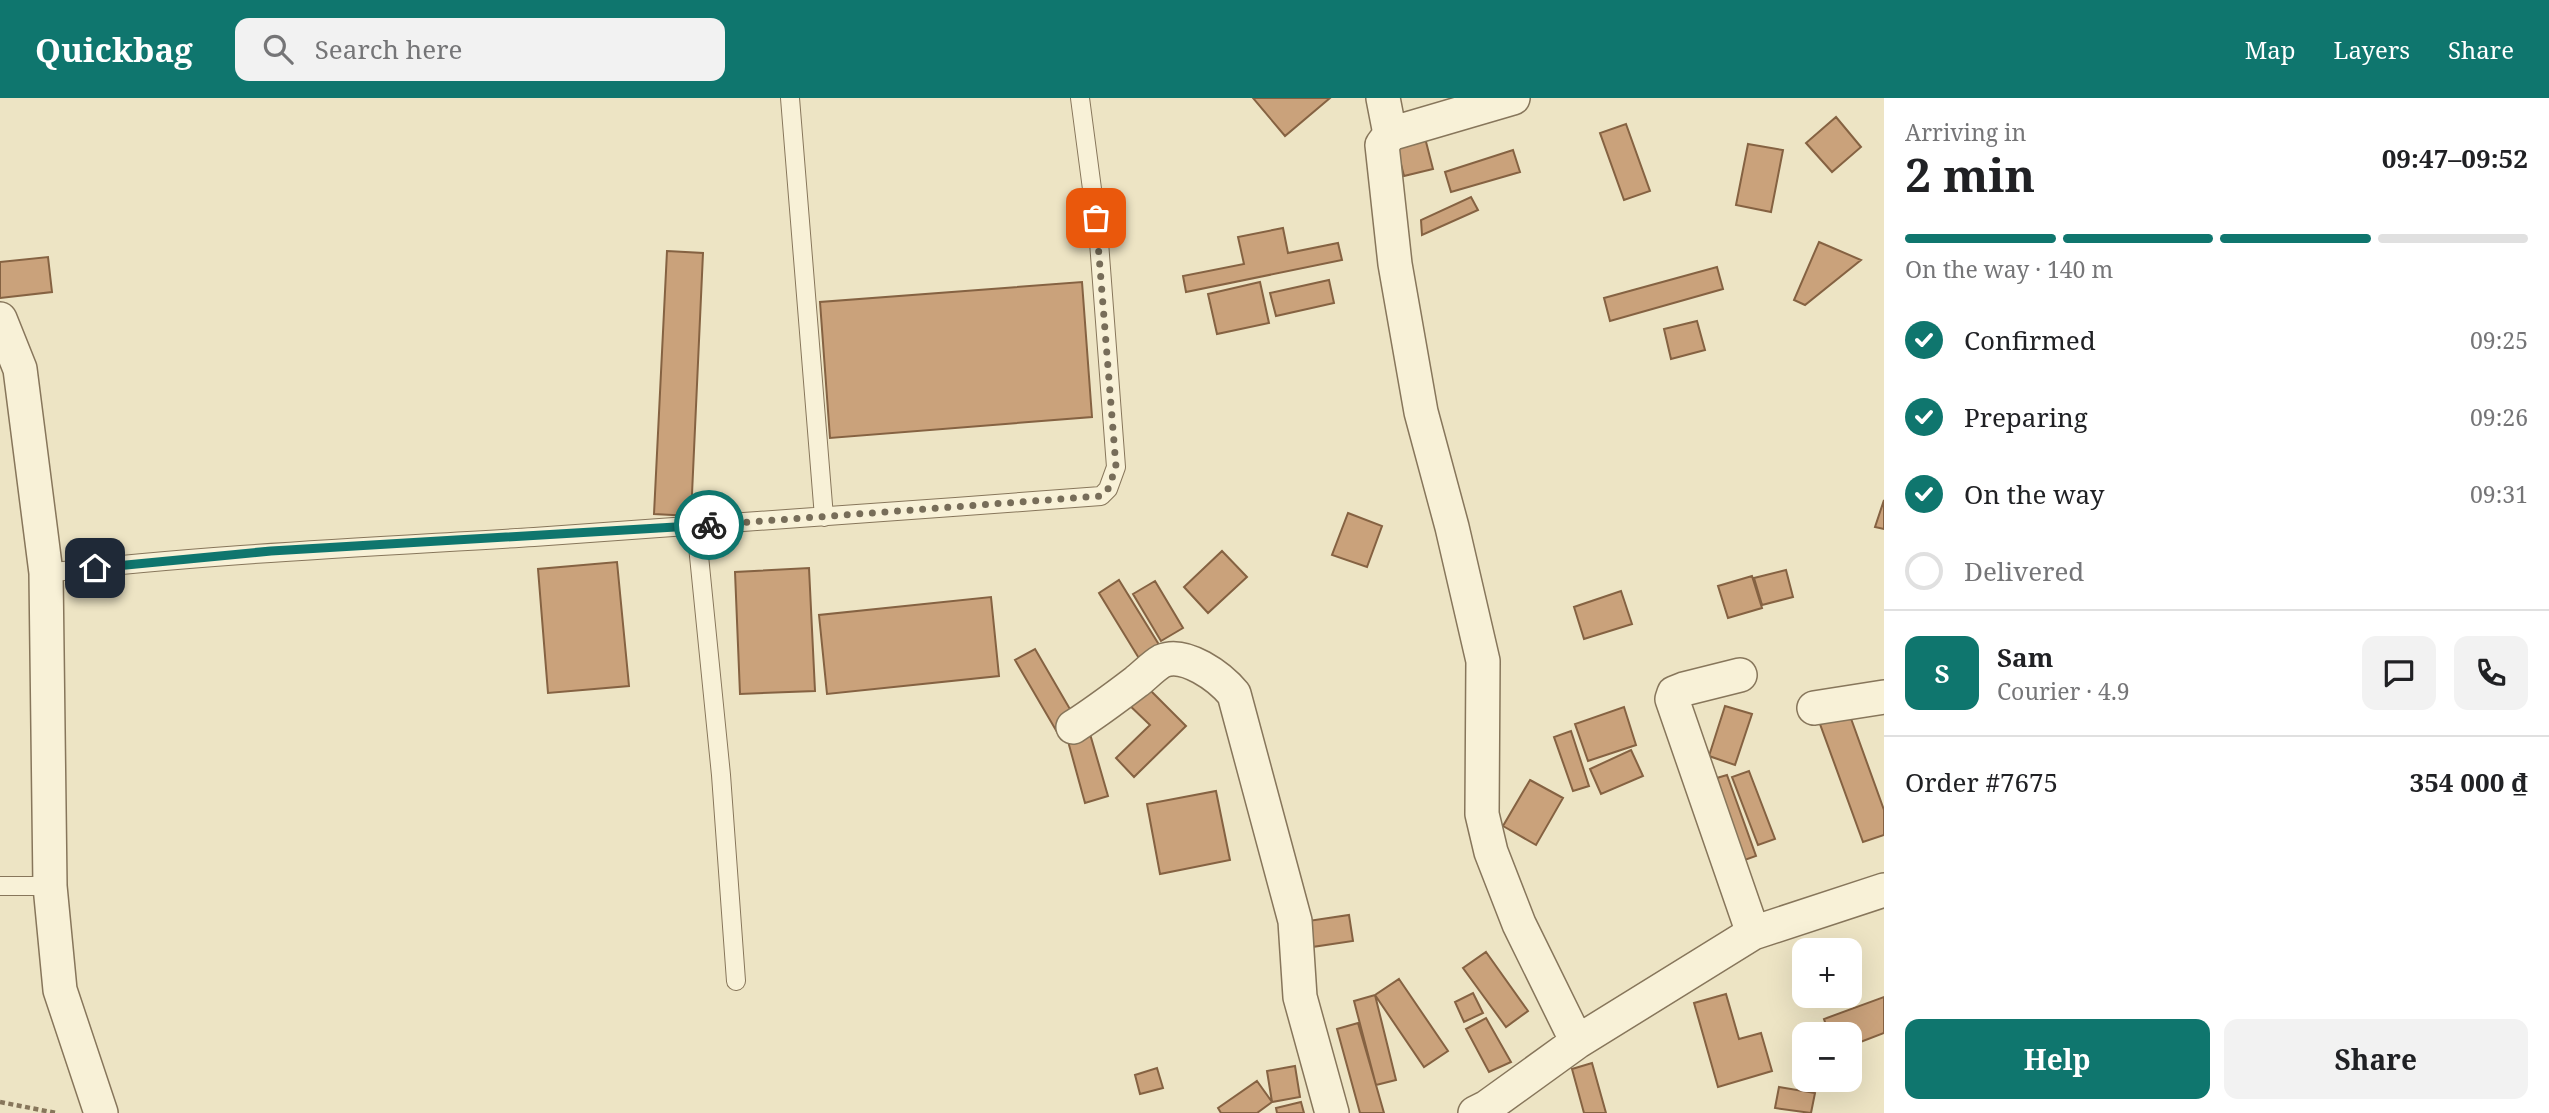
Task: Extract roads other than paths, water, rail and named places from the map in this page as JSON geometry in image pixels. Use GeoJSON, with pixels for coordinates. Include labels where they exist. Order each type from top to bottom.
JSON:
{"type":"FeatureCollection","features":[{"type":"Feature","properties":{"kind":"street"},"geometry":{"type":"LineString","coordinates":[[1383,98],[1390,134]]}},
{"type":"Feature","properties":{"kind":"street"},"geometry":{"type":"LineString","coordinates":[[1513,98],[1390,134],[1382,145],[1395,264],[1421,412],[1452,527],[1483,661],[1482,814],[1491,852],[1519,924],[1577,1042]]}},
{"type":"Feature","properties":{"kind":"street"},"geometry":{"type":"LineString","coordinates":[[0,318],[20,369],[46,573],[50,886],[60,990],[101,1113]]}},
{"type":"Feature","properties":{"kind":"street"},"geometry":{"type":"LineString","coordinates":[[1073,727],[1100,710],[1162,661],[1188,661],[1226,684],[1234,694],[1295,921],[1300,997],[1332,1113]]}},
{"type":"Feature","properties":{"kind":"street"},"geometry":{"type":"LineString","coordinates":[[1741,675],[1684,689],[1674,693],[1672,699],[1754,933]]}},
{"type":"Feature","properties":{"kind":"street"},"geometry":{"type":"LineString","coordinates":[[1814,709],[1884,697]]}},
{"type":"Feature","properties":{"kind":"street"},"geometry":{"type":"LineString","coordinates":[[1475,1113],[1577,1042],[1754,933],[1884,890]]}},
{"type":"Feature","properties":{"kind":"lane"},"geometry":{"type":"LineString","coordinates":[[790,98],[824,517]]}},
{"type":"Feature","properties":{"kind":"lane"},"geometry":{"type":"LineString","coordinates":[[46,573],[144,561],[271,551],[696,526],[1101,496],[1108,489],[1116,467],[1099,242],[1080,98]]}},
{"type":"Feature","properties":{"kind":"lane"},"geometry":{"type":"LineString","coordinates":[[696,526],[721,775],[736,981]]}},
{"type":"Feature","properties":{"kind":"lane"},"geometry":{"type":"LineString","coordinates":[[0,886],[50,886]]}}]}
